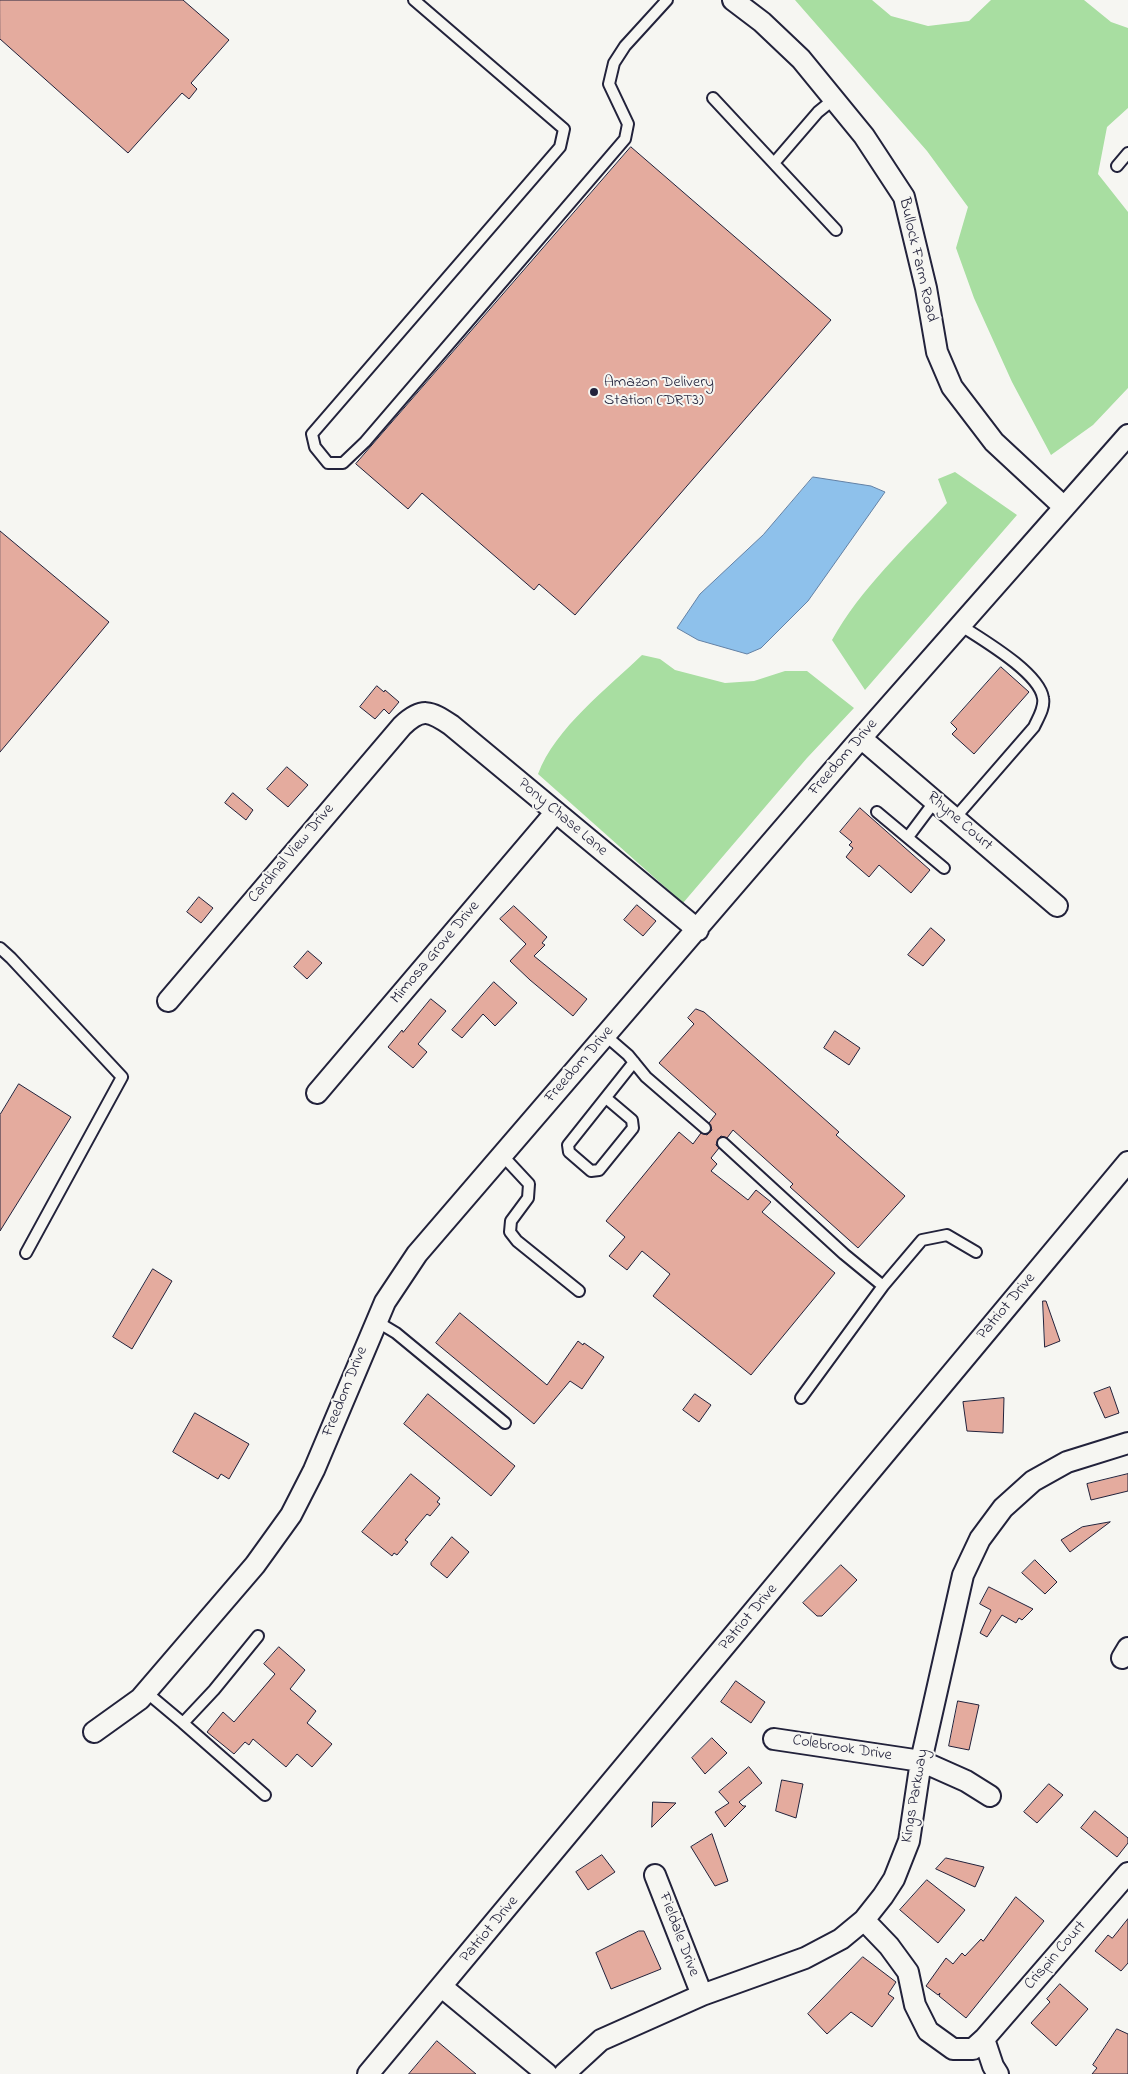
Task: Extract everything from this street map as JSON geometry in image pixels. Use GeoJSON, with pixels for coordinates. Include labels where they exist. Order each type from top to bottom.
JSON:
{"type":"FeatureCollection","features":[{"type":"Feature","properties":{"kind":"street","name":"Bullock Farm Road"},"geometry":{"type":"LineString","coordinates":[[733,0],[762,22],[801,59],[864,136],[904,197],[926,288],[937,352],[952,387],[994,442],[1064,508]]}},
{"type":"Feature","properties":{"kind":"street","name":"Freedom Drive"},"geometry":{"type":"LineString","coordinates":[[94,1732],[140,1699],[255,1565],[290,1515],[314,1470],[385,1302],[417,1254],[960,625],[1128,435]]}},
{"type":"Feature","properties":{"kind":"street","name":"Pony Chase Lane"},"geometry":{"type":"LineString","coordinates":[[422,713],[434,714],[451,725],[698,930]]}},
{"type":"Feature","properties":{"kind":"street","name":"Cardinal View Drive"},"geometry":{"type":"LineString","coordinates":[[168,1001],[396,733],[412,717],[422,713]]}},
{"type":"Feature","properties":{"kind":"street","name":"Rhyne Court"},"geometry":{"type":"LineString","coordinates":[[862,738],[1057,906]]}},
{"type":"Feature","properties":{"kind":"street","name":"Mimosa Grove Drive"},"geometry":{"type":"LineString","coordinates":[[317,1093],[555,813]]}},
{"type":"Feature","properties":{"kind":"street","name":"Patriot Drive"},"geometry":{"type":"LineString","coordinates":[[368,2074],[1128,1162]]}},
{"type":"Feature","properties":{"kind":"street","name":"Kings Parkway"},"geometry":{"type":"LineString","coordinates":[[564,2074],[601,2040],[702,1995],[805,1958],[841,1939],[864,1920],[883,1896],[902,1860],[911,1831],[921,1760],[963,1575],[980,1539],[1003,1508],[1033,1481],[1067,1462],[1128,1443]]}},
{"type":"Feature","properties":{"kind":"street","name":"Colebrook Drive"},"geometry":{"type":"LineString","coordinates":[[774,1739],[921,1760],[966,1781],[990,1796]]}},
{"type":"Feature","properties":{"kind":"street","name":"Crispin Court"},"geometry":{"type":"LineString","coordinates":[[984,2038],[1128,1873]]}},
{"type":"Feature","properties":{"kind":"street","name":"Fieldale Drive"},"geometry":{"type":"LineString","coordinates":[[655,1875],[702,1995]]}},
{"type":"Feature","properties":{"kind":"street"},"geometry":{"type":"LineString","coordinates":[[864,1920],[889,1946],[908,1972],[915,2006],[928,2031],[953,2049],[973,2049],[984,2038],[993,2066],[998,2074]]}},
{"type":"Feature","properties":{"kind":"street"},"geometry":{"type":"LineString","coordinates":[[442,1987],[548,2074]]}},
{"type":"Feature","properties":{"kind":"lane"},"geometry":{"type":"LineString","coordinates":[[414,0],[564,129],[560,147],[312,434],[315,447],[328,463],[343,463],[365,442],[625,139],[628,124],[610,84],[614,64],[626,46],[667,0]]}},
{"type":"Feature","properties":{"kind":"lane"},"geometry":{"type":"LineString","coordinates":[[712,98],[836,230]]}},
{"type":"Feature","properties":{"kind":"lane"},"geometry":{"type":"LineString","coordinates":[[774,163],[818,112],[834,99]]}},
{"type":"Feature","properties":{"kind":"lane"},"geometry":{"type":"LineString","coordinates":[[1117,166],[1128,153]]}},
{"type":"Feature","properties":{"kind":"lane"},"geometry":{"type":"LineString","coordinates":[[955,818],[1034,727],[1042,712],[1043,698],[1034,680],[1008,657],[960,625]]}},
{"type":"Feature","properties":{"kind":"lane"},"geometry":{"type":"LineString","coordinates":[[908,837],[934,801]]}},
{"type":"Feature","properties":{"kind":"lane"},"geometry":{"type":"LineString","coordinates":[[877,812],[944,868]]}},
{"type":"Feature","properties":{"kind":"lane"},"geometry":{"type":"LineString","coordinates":[[0,948],[122,1078],[26,1254]]}},
{"type":"Feature","properties":{"kind":"lane"},"geometry":{"type":"LineString","coordinates":[[606,1036],[634,1062],[646,1077],[705,1128]]}},
{"type":"Feature","properties":{"kind":"lane"},"geometry":{"type":"LineString","coordinates":[[606,1098],[632,1120],[633,1128],[599,1170],[591,1171],[569,1152],[568,1145],[634,1062]]}},
{"type":"Feature","properties":{"kind":"lane"},"geometry":{"type":"LineString","coordinates":[[723,1142],[844,1254],[883,1286]]}},
{"type":"Feature","properties":{"kind":"lane"},"geometry":{"type":"LineString","coordinates":[[502,1155],[529,1184],[528,1198],[511,1221],[510,1232],[517,1241],[579,1291]]}},
{"type":"Feature","properties":{"kind":"lane"},"geometry":{"type":"LineString","coordinates":[[801,1398],[883,1286],[922,1240],[948,1236],[976,1252]]}},
{"type":"Feature","properties":{"kind":"lane"},"geometry":{"type":"LineString","coordinates":[[376,1321],[396,1333],[505,1423]]}},
{"type":"Feature","properties":{"kind":"lane"},"geometry":{"type":"LineString","coordinates":[[183,1723],[214,1690],[258,1636]]}},
{"type":"Feature","properties":{"kind":"lane"},"geometry":{"type":"LineString","coordinates":[[146,1692],[265,1795]]}},
{"type":"Feature","properties":{"kind":"green space"},"geometry":{"type":"Polygon","coordinates":[[[795,0],[872,0],[891,16],[928,26],[969,21],[991,0],[1084,0],[1111,22],[1128,28],[1128,108],[1107,127],[1098,174],[1128,212],[1128,388],[1093,425],[1051,455],[1012,382],[974,298],[956,248],[968,207],[927,151],[795,0]]]}},
{"type":"Feature","properties":{"kind":"green space"},"geometry":{"type":"Polygon","coordinates":[[[955,472],[1017,515],[865,690],[832,640],[870,585],[947,503],[938,479],[955,472]]]}},
{"type":"Feature","properties":{"kind":"green space"},"geometry":{"type":"Polygon","coordinates":[[[642,655],[660,659],[675,670],[725,683],[754,681],[785,671],[807,671],[854,708],[807,758],[683,903],[538,774],[546,757],[569,725],[642,655]]]}},
{"type":"Feature","properties":{"kind":"water"},"geometry":{"type":"Polygon","coordinates":[[[813,477],[871,486],[885,492],[808,601],[761,648],[747,654],[698,640],[677,628],[700,594],[763,535],[813,477]]]}},
{"type":"Feature","properties":{"kind":"building"},"geometry":{"type":"Polygon","coordinates":[[[0,0],[183,0],[229,40],[191,83],[197,89],[189,99],[182,93],[128,153],[0,39],[0,0]]]}},
{"type":"Feature","properties":{"kind":"building","name":"Amazon Delivery Station (DRT3)"},"geometry":{"type":"Polygon","coordinates":[[[631,147],[831,320],[575,615],[539,584],[534,590],[422,493],[408,509],[356,464],[631,147]]]}},
{"type":"Feature","properties":{"kind":"building"},"geometry":{"type":"Polygon","coordinates":[[[0,531],[109,622],[0,752],[0,531]]]}},
{"type":"Feature","properties":{"kind":"building"},"geometry":{"type":"Polygon","coordinates":[[[1001,667],[1029,692],[974,754],[952,734],[957,729],[951,723],[1001,667]]]}},
{"type":"Feature","properties":{"kind":"building"},"geometry":{"type":"Polygon","coordinates":[[[377,686],[399,702],[389,714],[384,709],[375,719],[360,707],[377,686]]]}},
{"type":"Feature","properties":{"kind":"building"},"geometry":{"type":"Polygon","coordinates":[[[287,767],[308,785],[288,807],[267,789],[287,767]]]}},
{"type":"Feature","properties":{"kind":"building"},"geometry":{"type":"Polygon","coordinates":[[[233,793],[253,810],[246,820],[225,803],[233,793]]]}},
{"type":"Feature","properties":{"kind":"building"},"geometry":{"type":"Polygon","coordinates":[[[860,808],[930,870],[911,893],[879,865],[869,877],[846,857],[853,848],[849,845],[852,842],[840,832],[860,808]]]}},
{"type":"Feature","properties":{"kind":"building"},"geometry":{"type":"Polygon","coordinates":[[[199,897],[213,908],[201,923],[187,912],[199,897]]]}},
{"type":"Feature","properties":{"kind":"building"},"geometry":{"type":"Polygon","coordinates":[[[637,905],[656,921],[643,936],[624,920],[637,905]]]}},
{"type":"Feature","properties":{"kind":"building"},"geometry":{"type":"Polygon","coordinates":[[[514,906],[547,937],[542,943],[545,945],[534,956],[587,999],[573,1016],[510,961],[526,944],[500,919],[514,906]]]}},
{"type":"Feature","properties":{"kind":"building"},"geometry":{"type":"Polygon","coordinates":[[[931,928],[945,940],[923,966],[908,955],[931,928]]]}},
{"type":"Feature","properties":{"kind":"building"},"geometry":{"type":"Polygon","coordinates":[[[308,951],[322,963],[307,979],[294,967],[308,951]]]}},
{"type":"Feature","properties":{"kind":"building"},"geometry":{"type":"Polygon","coordinates":[[[494,982],[517,1003],[495,1026],[483,1014],[462,1038],[452,1030],[494,982]]]}},
{"type":"Feature","properties":{"kind":"building"},"geometry":{"type":"Polygon","coordinates":[[[431,999],[446,1011],[418,1044],[427,1052],[413,1068],[388,1047],[431,999]]]}},
{"type":"Feature","properties":{"kind":"building"},"geometry":{"type":"Polygon","coordinates":[[[696,1009],[704,1012],[839,1132],[836,1135],[905,1196],[858,1248],[790,1187],[793,1184],[733,1130],[727,1138],[721,1136],[718,1139],[716,1145],[719,1148],[711,1158],[717,1164],[711,1171],[748,1200],[756,1190],[771,1202],[762,1212],[835,1273],[751,1375],[653,1296],[670,1274],[642,1251],[627,1270],[609,1256],[625,1237],[606,1221],[679,1132],[693,1144],[701,1133],[707,1135],[712,1130],[709,1123],[716,1114],[659,1063],[694,1024],[688,1018],[696,1009]]]}},
{"type":"Feature","properties":{"kind":"building"},"geometry":{"type":"Polygon","coordinates":[[[835,1031],[860,1048],[849,1065],[824,1048],[835,1031]]]}},
{"type":"Feature","properties":{"kind":"building"},"geometry":{"type":"Polygon","coordinates":[[[19,1084],[71,1117],[0,1231],[0,1115],[19,1084]]]}},
{"type":"Feature","properties":{"kind":"building"},"geometry":{"type":"Polygon","coordinates":[[[153,1269],[172,1281],[132,1349],[113,1337],[153,1269]]]}},
{"type":"Feature","properties":{"kind":"building"},"geometry":{"type":"Polygon","coordinates":[[[1043,1301],[1046,1301],[1060,1341],[1045,1347],[1043,1301]]]}},
{"type":"Feature","properties":{"kind":"building"},"geometry":{"type":"Polygon","coordinates":[[[460,1313],[547,1385],[578,1341],[604,1357],[582,1389],[570,1381],[534,1424],[436,1343],[460,1313]]]}},
{"type":"Feature","properties":{"kind":"building"},"geometry":{"type":"Polygon","coordinates":[[[1110,1387],[1119,1413],[1105,1418],[1094,1393],[1110,1387]]]}},
{"type":"Feature","properties":{"kind":"building"},"geometry":{"type":"Polygon","coordinates":[[[428,1394],[515,1466],[491,1496],[404,1424],[428,1394]]]}},
{"type":"Feature","properties":{"kind":"building"},"geometry":{"type":"Polygon","coordinates":[[[695,1394],[711,1405],[699,1422],[683,1410],[695,1394]]]}},
{"type":"Feature","properties":{"kind":"building"},"geometry":{"type":"Polygon","coordinates":[[[1004,1398],[1003,1433],[967,1431],[963,1402],[1004,1398]]]}},
{"type":"Feature","properties":{"kind":"building"},"geometry":{"type":"Polygon","coordinates":[[[195,1413],[249,1444],[229,1479],[221,1474],[218,1479],[173,1452],[195,1413]]]}},
{"type":"Feature","properties":{"kind":"building"},"geometry":{"type":"Polygon","coordinates":[[[411,1474],[440,1498],[437,1502],[440,1504],[430,1516],[427,1514],[405,1540],[408,1542],[397,1555],[394,1553],[392,1556],[362,1532],[411,1474]]]}},
{"type":"Feature","properties":{"kind":"building"},"geometry":{"type":"Polygon","coordinates":[[[1128,1474],[1128,1491],[1091,1500],[1087,1484],[1128,1474]]]}},
{"type":"Feature","properties":{"kind":"building"},"geometry":{"type":"Polygon","coordinates":[[[1110,1522],[1070,1552],[1061,1540],[1082,1527],[1110,1522]]]}},
{"type":"Feature","properties":{"kind":"building"},"geometry":{"type":"Polygon","coordinates":[[[452,1537],[469,1552],[447,1578],[431,1563],[452,1537]]]}},
{"type":"Feature","properties":{"kind":"building"},"geometry":{"type":"Polygon","coordinates":[[[1035,1560],[1057,1582],[1045,1594],[1022,1573],[1035,1560]]]}},
{"type":"Feature","properties":{"kind":"building"},"geometry":{"type":"Polygon","coordinates":[[[841,1565],[857,1580],[822,1616],[817,1616],[803,1603],[841,1565]]]}},
{"type":"Feature","properties":{"kind":"building"},"geometry":{"type":"Polygon","coordinates":[[[989,1587],[1033,1609],[1022,1620],[1019,1618],[1016,1623],[1002,1615],[987,1637],[980,1633],[991,1610],[980,1604],[989,1587]]]}},
{"type":"Feature","properties":{"kind":"building"},"geometry":{"type":"Polygon","coordinates":[[[279,1647],[305,1670],[290,1689],[316,1711],[307,1723],[332,1744],[312,1767],[297,1754],[286,1767],[253,1739],[249,1745],[245,1742],[234,1754],[207,1732],[223,1712],[234,1722],[275,1674],[264,1664],[279,1647]]]}},
{"type":"Feature","properties":{"kind":"building"},"geometry":{"type":"Polygon","coordinates":[[[736,1681],[765,1702],[751,1723],[721,1702],[736,1681]]]}},
{"type":"Feature","properties":{"kind":"building"},"geometry":{"type":"Polygon","coordinates":[[[958,1701],[979,1705],[969,1750],[949,1746],[958,1701]]]}},
{"type":"Feature","properties":{"kind":"building"},"geometry":{"type":"Polygon","coordinates":[[[712,1738],[727,1753],[705,1774],[692,1758],[712,1738]]]}},
{"type":"Feature","properties":{"kind":"building"},"geometry":{"type":"Polygon","coordinates":[[[749,1767],[762,1783],[739,1802],[746,1806],[725,1827],[715,1812],[729,1803],[719,1792],[749,1767]]]}},
{"type":"Feature","properties":{"kind":"building"},"geometry":{"type":"Polygon","coordinates":[[[782,1780],[803,1784],[796,1818],[776,1811],[782,1780]]]}},
{"type":"Feature","properties":{"kind":"building"},"geometry":{"type":"Polygon","coordinates":[[[1049,1784],[1063,1795],[1037,1823],[1024,1812],[1049,1784]]]}},
{"type":"Feature","properties":{"kind":"building"},"geometry":{"type":"Polygon","coordinates":[[[653,1802],[676,1803],[652,1827],[653,1802]]]}},
{"type":"Feature","properties":{"kind":"building"},"geometry":{"type":"Polygon","coordinates":[[[1095,1811],[1128,1838],[1128,1843],[1117,1857],[1081,1828],[1095,1811]]]}},
{"type":"Feature","properties":{"kind":"building"},"geometry":{"type":"Polygon","coordinates":[[[712,1834],[728,1881],[715,1886],[691,1847],[712,1834]]]}},
{"type":"Feature","properties":{"kind":"building"},"geometry":{"type":"Polygon","coordinates":[[[602,1855],[615,1872],[588,1890],[576,1872],[602,1855]]]}},
{"type":"Feature","properties":{"kind":"building"},"geometry":{"type":"Polygon","coordinates":[[[946,1858],[984,1867],[975,1887],[936,1869],[946,1858]]]}},
{"type":"Feature","properties":{"kind":"building"},"geometry":{"type":"Polygon","coordinates":[[[927,1880],[965,1910],[938,1943],[900,1910],[927,1880]]]}},
{"type":"Feature","properties":{"kind":"building"},"geometry":{"type":"Polygon","coordinates":[[[1016,1897],[1044,1921],[966,2018],[939,1996],[940,1993],[938,1995],[926,1986],[946,1958],[953,1964],[962,1953],[965,1956],[981,1939],[983,1941],[1016,1897]]]}},
{"type":"Feature","properties":{"kind":"building"},"geometry":{"type":"Polygon","coordinates":[[[1128,1919],[1128,1963],[1121,1971],[1095,1951],[1108,1935],[1112,1938],[1128,1919]]]}},
{"type":"Feature","properties":{"kind":"building"},"geometry":{"type":"Polygon","coordinates":[[[639,1931],[644,1931],[661,1969],[611,1989],[596,1953],[639,1931]]]}},
{"type":"Feature","properties":{"kind":"building"},"geometry":{"type":"Polygon","coordinates":[[[863,1957],[896,1982],[888,1994],[894,1998],[872,2027],[851,2012],[827,2034],[808,2014],[863,1957]]]}},
{"type":"Feature","properties":{"kind":"building"},"geometry":{"type":"Polygon","coordinates":[[[1060,1984],[1088,2009],[1056,2046],[1031,2023],[1050,2002],[1047,1999],[1060,1984]]]}},
{"type":"Feature","properties":{"kind":"building"},"geometry":{"type":"Polygon","coordinates":[[[1117,2029],[1128,2034],[1128,2074],[1092,2074],[1097,2068],[1093,2065],[1117,2029]]]}},
{"type":"Feature","properties":{"kind":"building"},"geometry":{"type":"Polygon","coordinates":[[[437,2041],[476,2074],[409,2074],[437,2041]]]}},
{"type":"Feature","properties":{"kind":"place","name":"Amazon Delivery Station (DRT3)"},"geometry":{"type":"Point","coordinates":[594,392]}}]}
